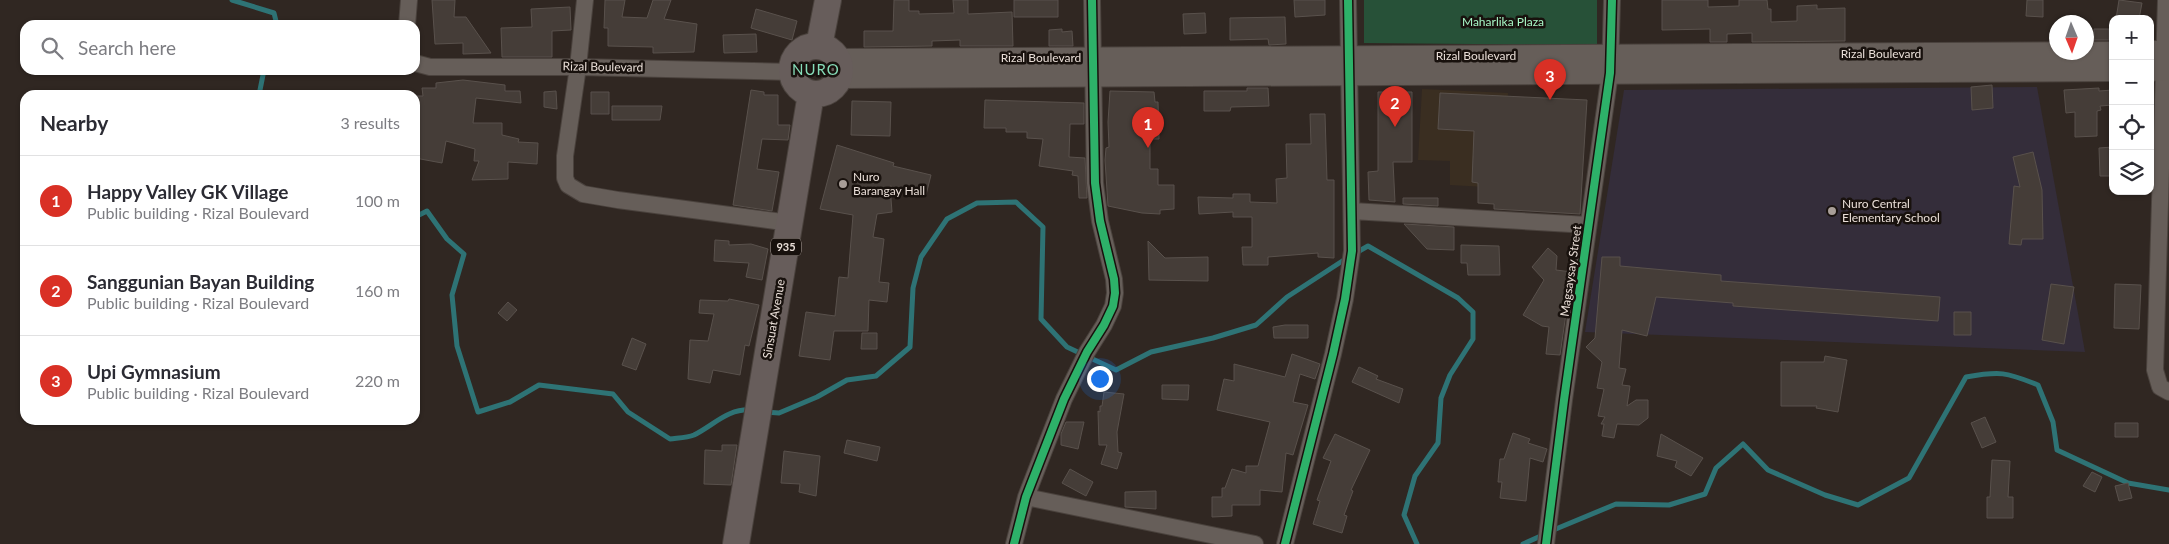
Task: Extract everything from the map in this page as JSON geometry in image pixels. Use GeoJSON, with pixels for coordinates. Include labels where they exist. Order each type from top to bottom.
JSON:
{"type":"FeatureCollection","features":[{"type":"Feature","properties":{"kind":"main road"},"geometry":{"type":"LineString","coordinates":[[828,0],[832,61],[832,90],[825,93],[811,94],[798,86],[792,72],[793,64],[803,50],[832,61]]}},
{"type":"Feature","properties":{"kind":"main road","name":"Rizal Boulevard"},"geometry":{"type":"LineString","coordinates":[[832,61],[1092,67],[1348,66],[1611,64],[2109,53]]}},
{"type":"Feature","properties":{"kind":"main road","name":"Rizal Boulevard"},"geometry":{"type":"LineString","coordinates":[[1611,64],[2109,70]]}},
{"type":"Feature","properties":{"kind":"main road","name":"Sinsuat Avenue"},"geometry":{"type":"LineString","coordinates":[[736,544],[811,94]]}},
{"type":"Feature","properties":{"kind":"street"},"geometry":{"type":"LineString","coordinates":[[407,20],[409,0]]}},
{"type":"Feature","properties":{"kind":"street"},"geometry":{"type":"LineString","coordinates":[[585,0],[564,167],[565,178],[575,190],[618,200],[790,224]]}},
{"type":"Feature","properties":{"kind":"street"},"geometry":{"type":"LineString","coordinates":[[1014,544],[1026,497],[1064,399],[1113,306],[1115,293],[1114,279],[1100,221],[1094,183],[1092,0]]}},
{"type":"Feature","properties":{"kind":"street"},"geometry":{"type":"LineString","coordinates":[[1286,544],[1333,354],[1351,259],[1352,211],[1348,0]]}},
{"type":"Feature","properties":{"kind":"street","name":"Magsaysay Street"},"geometry":{"type":"LineString","coordinates":[[1546,544],[1611,64],[1612,0]]}},
{"type":"Feature","properties":{"kind":"street"},"geometry":{"type":"LineString","coordinates":[[2166,0],[2161,61],[2155,370],[2160,387],[2169,392]]}},
{"type":"Feature","properties":{"kind":"street","name":"Rizal Boulevard"},"geometry":{"type":"LineString","coordinates":[[420,64],[430,67],[578,66],[792,72]]}},
{"type":"Feature","properties":{"kind":"street"},"geometry":{"type":"LineString","coordinates":[[1352,211],[1588,225]]}},
{"type":"Feature","properties":{"kind":"street"},"geometry":{"type":"LineString","coordinates":[[1026,497],[1255,544]]}},
{"type":"Feature","properties":{"kind":"shaded area","name":"Nuro Central Elementary School"},"geometry":{"type":"Polygon","coordinates":[[[2037,87],[2085,352],[1585,332],[1624,90],[2037,87]]]}},
{"type":"Feature","properties":{"kind":"shaded area"},"geometry":{"type":"Polygon","coordinates":[[[1422,89],[1508,93],[1503,188],[1450,185],[1450,161],[1418,160],[1422,89]]]}},
{"type":"Feature","properties":{"kind":"green space","name":"Maharlika Plaza"},"geometry":{"type":"Polygon","coordinates":[[[1364,0],[1597,0],[1597,45],[1364,43],[1364,0]]]}},
{"type":"Feature","properties":{"kind":"building"},"geometry":{"type":"Polygon","coordinates":[[[432,0],[455,0],[454,17],[466,17],[491,53],[463,54],[463,43],[435,44],[432,0]]]}},
{"type":"Feature","properties":{"kind":"building"},"geometry":{"type":"Polygon","coordinates":[[[605,0],[625,0],[622,17],[647,18],[653,0],[671,0],[664,19],[697,24],[694,52],[653,53],[653,47],[608,46],[608,28],[604,28],[605,0]]]}},
{"type":"Feature","properties":{"kind":"building"},"geometry":{"type":"Polygon","coordinates":[[[894,0],[909,0],[909,11],[919,11],[919,14],[954,13],[953,0],[968,0],[968,14],[1012,12],[1013,46],[960,46],[960,40],[932,41],[932,46],[864,47],[864,31],[893,31],[894,0]]]}},
{"type":"Feature","properties":{"kind":"building"},"geometry":{"type":"Polygon","coordinates":[[[1014,0],[1058,0],[1058,17],[1014,17],[1014,0]]]}},
{"type":"Feature","properties":{"kind":"building"},"geometry":{"type":"Polygon","coordinates":[[[1294,0],[1325,0],[1325,15],[1295,17],[1294,0]]]}},
{"type":"Feature","properties":{"kind":"building"},"geometry":{"type":"Polygon","coordinates":[[[1662,0],[1708,0],[1708,7],[1739,6],[1739,0],[1767,0],[1768,9],[1771,9],[1771,22],[1797,21],[1797,6],[1817,5],[1817,9],[1845,8],[1845,41],[1752,42],[1752,33],[1727,34],[1727,42],[1710,42],[1710,29],[1662,30],[1662,0]]]}},
{"type":"Feature","properties":{"kind":"building"},"geometry":{"type":"Polygon","coordinates":[[[2027,0],[2043,0],[2043,17],[2026,16],[2027,0]]]}},
{"type":"Feature","properties":{"kind":"building"},"geometry":{"type":"Polygon","coordinates":[[[2119,0],[2142,3],[2140,15],[2117,15],[2119,0]]]}},
{"type":"Feature","properties":{"kind":"building"},"geometry":{"type":"Polygon","coordinates":[[[570,7],[571,30],[552,31],[552,57],[502,57],[501,28],[532,27],[531,9],[570,7]]]}},
{"type":"Feature","properties":{"kind":"building"},"geometry":{"type":"Polygon","coordinates":[[[756,9],[797,21],[792,40],[751,28],[756,9]]]}},
{"type":"Feature","properties":{"kind":"building"},"geometry":{"type":"Polygon","coordinates":[[[1205,13],[1206,33],[1184,34],[1183,14],[1205,13]]]}},
{"type":"Feature","properties":{"kind":"building"},"geometry":{"type":"Polygon","coordinates":[[[1285,17],[1286,44],[1269,45],[1268,39],[1230,40],[1230,18],[1285,17]]]}},
{"type":"Feature","properties":{"kind":"building"},"geometry":{"type":"Polygon","coordinates":[[[1062,29],[1062,32],[1072,31],[1073,46],[1049,46],[1049,30],[1062,29]]]}},
{"type":"Feature","properties":{"kind":"building"},"geometry":{"type":"Polygon","coordinates":[[[2094,29],[2109,29],[2109,40],[2094,40],[2094,29]]]}},
{"type":"Feature","properties":{"kind":"building"},"geometry":{"type":"Polygon","coordinates":[[[756,34],[757,52],[724,53],[723,35],[756,34]]]}},
{"type":"Feature","properties":{"kind":"building"},"geometry":{"type":"Polygon","coordinates":[[[463,80],[505,85],[505,91],[520,91],[521,103],[476,98],[473,123],[502,123],[502,135],[519,139],[518,142],[538,143],[537,164],[508,162],[508,179],[472,180],[479,161],[474,161],[475,149],[446,141],[442,163],[420,159],[420,96],[423,96],[422,88],[436,88],[436,83],[463,80]]]}},
{"type":"Feature","properties":{"kind":"building"},"geometry":{"type":"Polygon","coordinates":[[[1992,85],[1993,108],[1972,110],[1971,87],[1992,85]]]}},
{"type":"Feature","properties":{"kind":"building"},"geometry":{"type":"Polygon","coordinates":[[[1247,88],[1268,88],[1269,106],[1231,107],[1230,111],[1204,111],[1204,91],[1247,91],[1247,88]]]}},
{"type":"Feature","properties":{"kind":"building"},"geometry":{"type":"Polygon","coordinates":[[[2099,88],[2099,91],[2109,90],[2109,105],[2100,106],[2101,110],[2097,111],[2097,136],[2075,137],[2075,112],[2066,113],[2064,90],[2099,88]]]}},
{"type":"Feature","properties":{"kind":"building"},"geometry":{"type":"Polygon","coordinates":[[[751,90],[764,92],[764,95],[778,95],[778,125],[790,125],[788,140],[762,139],[757,169],[779,172],[772,211],[733,205],[751,90]]]}},
{"type":"Feature","properties":{"kind":"building"},"geometry":{"type":"Polygon","coordinates":[[[556,91],[557,109],[544,107],[544,92],[556,91]]]}},
{"type":"Feature","properties":{"kind":"building"},"geometry":{"type":"Polygon","coordinates":[[[1110,91],[1154,92],[1155,102],[1158,102],[1159,139],[1150,139],[1150,169],[1158,169],[1158,185],[1174,185],[1174,209],[1160,210],[1160,214],[1142,213],[1108,206],[1105,160],[1106,148],[1109,147],[1110,91]]]}},
{"type":"Feature","properties":{"kind":"building"},"geometry":{"type":"Polygon","coordinates":[[[591,92],[609,92],[609,114],[591,114],[591,92]]]}},
{"type":"Feature","properties":{"kind":"building"},"geometry":{"type":"Polygon","coordinates":[[[1378,92],[1412,92],[1412,162],[1393,162],[1395,202],[1369,200],[1368,172],[1378,171],[1378,92]]]}},
{"type":"Feature","properties":{"kind":"building"},"geometry":{"type":"Polygon","coordinates":[[[1440,93],[1587,100],[1580,214],[1494,209],[1494,204],[1478,203],[1478,183],[1472,182],[1474,131],[1438,129],[1440,93]]]}},
{"type":"Feature","properties":{"kind":"building"},"geometry":{"type":"Polygon","coordinates":[[[985,100],[1084,103],[1084,124],[1070,124],[1069,157],[1085,158],[1087,198],[1079,198],[1078,176],[1072,175],[1073,171],[1039,166],[1043,139],[1027,138],[1027,132],[1006,132],[1006,128],[984,128],[985,100]]]}},
{"type":"Feature","properties":{"kind":"building"},"geometry":{"type":"Polygon","coordinates":[[[852,101],[891,102],[890,136],[851,135],[852,101]]]}},
{"type":"Feature","properties":{"kind":"building"},"geometry":{"type":"Polygon","coordinates":[[[612,106],[662,106],[660,120],[612,120],[612,106]]]}},
{"type":"Feature","properties":{"kind":"building"},"geometry":{"type":"Polygon","coordinates":[[[1310,114],[1325,114],[1327,180],[1334,180],[1334,258],[1318,257],[1318,253],[1268,257],[1268,265],[1243,265],[1242,247],[1252,247],[1252,217],[1233,217],[1233,212],[1199,214],[1198,197],[1233,198],[1233,194],[1250,194],[1250,202],[1277,203],[1276,179],[1287,178],[1286,144],[1311,144],[1310,114]]]}},
{"type":"Feature","properties":{"kind":"building"},"geometry":{"type":"Polygon","coordinates":[[[837,145],[894,163],[893,166],[931,175],[926,195],[890,186],[892,212],[877,214],[873,237],[884,239],[879,282],[889,283],[887,302],[869,300],[868,331],[834,331],[830,360],[799,356],[806,312],[835,316],[839,277],[848,278],[853,215],[820,209],[837,145]]]}},
{"type":"Feature","properties":{"kind":"building"},"geometry":{"type":"Polygon","coordinates":[[[2109,147],[2109,176],[2100,176],[2099,148],[2109,147]]]}},
{"type":"Feature","properties":{"kind":"building"},"geometry":{"type":"Polygon","coordinates":[[[2033,152],[2042,190],[2043,239],[2022,239],[2021,245],[2009,244],[2014,186],[2020,187],[2013,157],[2033,152]]]}},
{"type":"Feature","properties":{"kind":"building"},"geometry":{"type":"Polygon","coordinates":[[[1403,198],[1438,198],[1438,206],[1403,204],[1403,198]]]}},
{"type":"Feature","properties":{"kind":"building"},"geometry":{"type":"Polygon","coordinates":[[[1404,224],[1454,227],[1454,250],[1427,249],[1404,224]]]}},
{"type":"Feature","properties":{"kind":"building"},"geometry":{"type":"Polygon","coordinates":[[[715,240],[729,241],[729,245],[751,244],[768,249],[762,280],[746,277],[749,263],[714,261],[715,240]]]}},
{"type":"Feature","properties":{"kind":"building"},"geometry":{"type":"Polygon","coordinates":[[[1148,241],[1165,258],[1208,257],[1208,281],[1149,280],[1148,241]]]}},
{"type":"Feature","properties":{"kind":"building"},"geometry":{"type":"Polygon","coordinates":[[[1461,245],[1499,246],[1500,275],[1468,275],[1467,263],[1461,263],[1461,245]]]}},
{"type":"Feature","properties":{"kind":"building"},"geometry":{"type":"Polygon","coordinates":[[[1548,248],[1557,256],[1556,270],[1572,272],[1560,355],[1546,354],[1549,327],[1542,326],[1523,315],[1544,280],[1532,267],[1548,248]]]}},
{"type":"Feature","properties":{"kind":"building"},"geometry":{"type":"Polygon","coordinates":[[[1602,257],[1620,257],[1620,266],[1721,275],[1721,281],[1940,297],[1938,321],[1733,306],[1733,303],[1656,297],[1647,336],[1622,330],[1619,368],[1626,369],[1622,385],[1630,386],[1627,406],[1636,400],[1648,400],[1648,418],[1639,425],[1617,424],[1614,438],[1602,436],[1604,424],[1601,424],[1605,417],[1598,416],[1604,389],[1597,388],[1602,362],[1586,347],[1595,338],[1602,257]]]}},
{"type":"Feature","properties":{"kind":"building"},"geometry":{"type":"Polygon","coordinates":[[[2051,284],[2074,287],[2064,344],[2042,340],[2051,284]]]}},
{"type":"Feature","properties":{"kind":"building"},"geometry":{"type":"Polygon","coordinates":[[[2115,284],[2141,285],[2139,329],[2114,328],[2115,284]]]}},
{"type":"Feature","properties":{"kind":"building"},"geometry":{"type":"Polygon","coordinates":[[[729,299],[759,305],[749,346],[745,345],[740,375],[713,370],[710,383],[688,379],[690,340],[708,341],[714,314],[699,313],[700,300],[728,301],[729,299]]]}},
{"type":"Feature","properties":{"kind":"building"},"geometry":{"type":"Polygon","coordinates":[[[508,302],[517,310],[507,321],[498,313],[508,302]]]}},
{"type":"Feature","properties":{"kind":"building"},"geometry":{"type":"Polygon","coordinates":[[[1954,312],[1971,312],[1971,335],[1954,335],[1954,312]]]}},
{"type":"Feature","properties":{"kind":"building"},"geometry":{"type":"Polygon","coordinates":[[[1308,325],[1308,338],[1274,338],[1273,327],[1308,325]]]}},
{"type":"Feature","properties":{"kind":"building"},"geometry":{"type":"Polygon","coordinates":[[[862,333],[877,333],[877,349],[861,349],[862,333]]]}},
{"type":"Feature","properties":{"kind":"building"},"geometry":{"type":"Polygon","coordinates":[[[632,338],[646,344],[636,370],[622,365],[632,338]]]}},
{"type":"Feature","properties":{"kind":"building"},"geometry":{"type":"Polygon","coordinates":[[[1292,354],[1320,364],[1315,379],[1300,374],[1293,402],[1308,405],[1293,455],[1286,453],[1282,492],[1260,490],[1260,505],[1232,505],[1232,516],[1212,517],[1212,497],[1222,497],[1222,488],[1225,488],[1232,469],[1246,473],[1246,466],[1258,466],[1270,422],[1217,410],[1224,379],[1234,381],[1234,364],[1285,377],[1292,354]]]}},
{"type":"Feature","properties":{"kind":"building"},"geometry":{"type":"Polygon","coordinates":[[[1825,356],[1847,360],[1838,412],[1816,408],[1817,406],[1781,406],[1781,362],[1824,362],[1825,356]]]}},
{"type":"Feature","properties":{"kind":"building"},"geometry":{"type":"Polygon","coordinates":[[[1359,367],[1378,376],[1376,379],[1403,389],[1399,403],[1352,382],[1359,367]]]}},
{"type":"Feature","properties":{"kind":"building"},"geometry":{"type":"Polygon","coordinates":[[[1162,385],[1189,385],[1188,400],[1162,399],[1162,385]]]}},
{"type":"Feature","properties":{"kind":"building"},"geometry":{"type":"Polygon","coordinates":[[[1104,392],[1124,394],[1117,432],[1118,452],[1122,453],[1117,469],[1101,464],[1107,445],[1099,445],[1098,411],[1100,412],[1100,406],[1102,406],[1104,392]]]}},
{"type":"Feature","properties":{"kind":"building"},"geometry":{"type":"Polygon","coordinates":[[[1985,417],[1996,442],[1982,448],[1971,423],[1985,417]]]}},
{"type":"Feature","properties":{"kind":"building"},"geometry":{"type":"Polygon","coordinates":[[[1066,422],[1084,422],[1078,449],[1061,445],[1061,434],[1066,422]]]}},
{"type":"Feature","properties":{"kind":"building"},"geometry":{"type":"Polygon","coordinates":[[[2115,423],[2138,423],[2138,437],[2115,437],[2115,423]]]}},
{"type":"Feature","properties":{"kind":"building"},"geometry":{"type":"Polygon","coordinates":[[[1513,433],[1530,439],[1528,443],[1547,449],[1543,462],[1530,458],[1526,501],[1500,498],[1502,482],[1498,482],[1500,459],[1504,459],[1513,433]]]}},
{"type":"Feature","properties":{"kind":"building"},"geometry":{"type":"Polygon","coordinates":[[[1335,434],[1370,450],[1351,490],[1353,491],[1344,515],[1347,516],[1342,533],[1313,524],[1320,501],[1317,500],[1331,461],[1323,458],[1335,434]]]}},
{"type":"Feature","properties":{"kind":"building"},"geometry":{"type":"Polygon","coordinates":[[[1661,434],[1703,458],[1691,476],[1675,467],[1677,461],[1657,456],[1661,434]]]}},
{"type":"Feature","properties":{"kind":"building"},"geometry":{"type":"Polygon","coordinates":[[[847,440],[880,447],[877,461],[844,453],[847,440]]]}},
{"type":"Feature","properties":{"kind":"building"},"geometry":{"type":"Polygon","coordinates":[[[722,445],[737,445],[731,485],[704,484],[705,450],[722,451],[722,445]]]}},
{"type":"Feature","properties":{"kind":"building"},"geometry":{"type":"Polygon","coordinates":[[[784,451],[820,456],[816,496],[799,492],[800,484],[781,483],[784,451]]]}},
{"type":"Feature","properties":{"kind":"building"},"geometry":{"type":"Polygon","coordinates":[[[1992,460],[2010,461],[2008,497],[2013,497],[2013,518],[1987,518],[1987,497],[1990,497],[1992,460]]]}},
{"type":"Feature","properties":{"kind":"building"},"geometry":{"type":"Polygon","coordinates":[[[1070,469],[1093,482],[1086,496],[1062,483],[1070,469]]]}},
{"type":"Feature","properties":{"kind":"building"},"geometry":{"type":"Polygon","coordinates":[[[2092,472],[2102,477],[2095,492],[2083,486],[2092,472]]]}},
{"type":"Feature","properties":{"kind":"building"},"geometry":{"type":"Polygon","coordinates":[[[2128,483],[2132,498],[2119,501],[2115,486],[2128,483]]]}},
{"type":"Feature","properties":{"kind":"building"},"geometry":{"type":"Polygon","coordinates":[[[1156,491],[1156,509],[1125,507],[1125,492],[1156,491]]]}},
{"type":"Feature","properties":{"kind":"waterway"},"geometry":{"type":"LineString","coordinates":[[232,0],[274,13],[276,20]]}},
{"type":"Feature","properties":{"kind":"waterway"},"geometry":{"type":"LineString","coordinates":[[260,90],[263,75]]}},
{"type":"Feature","properties":{"kind":"waterway"},"geometry":{"type":"LineString","coordinates":[[765,412],[779,413],[817,397],[847,380],[876,376],[910,347],[913,288],[921,257],[947,219],[977,203],[1016,202],[1043,227],[1041,319],[1067,347],[1116,370],[1151,352],[1213,338],[1256,325],[1287,297],[1347,258]]}},
{"type":"Feature","properties":{"kind":"waterway"},"geometry":{"type":"LineString","coordinates":[[420,214],[427,211],[447,239],[464,254],[452,295],[457,346],[478,412],[510,402],[539,385],[613,394],[628,412],[670,439],[691,436],[728,414],[752,410]]}},
{"type":"Feature","properties":{"kind":"waterway"},"geometry":{"type":"LineString","coordinates":[[1354,254],[1368,246],[1458,298],[1473,312],[1473,339],[1450,375],[1441,398],[1438,443],[1415,476],[1404,515],[1417,544]]}},
{"type":"Feature","properties":{"kind":"waterway"},"geometry":{"type":"LineString","coordinates":[[1551,531],[1616,504],[1669,505],[1705,494],[1716,468],[1743,444],[1768,470],[1825,495],[1858,505],[1909,478],[1966,377],[1995,373],[2018,377],[2038,385],[2053,422],[2057,450],[2128,483],[2169,490]]}},
{"type":"Feature","properties":{"kind":"waterway"},"geometry":{"type":"LineString","coordinates":[[1523,544],[1543,535]]}},
{"type":"Feature","properties":{"kind":"cycle path"},"geometry":{"type":"LineString","coordinates":[[1014,544],[1026,497],[1064,399],[1087,352],[1104,325],[1113,306],[1115,293],[1114,279],[1100,221],[1095,183],[1092,0]]}},
{"type":"Feature","properties":{"kind":"cycle path"},"geometry":{"type":"LineString","coordinates":[[1285,544],[1333,354],[1345,299],[1352,251],[1348,0]]}},
{"type":"Feature","properties":{"kind":"cycle path"},"geometry":{"type":"LineString","coordinates":[[1546,544],[1564,400],[1610,73],[1612,0]]}},
{"type":"Feature","properties":{"kind":"place","name":"Upi Gymnasium"},"geometry":{"type":"Point","coordinates":[1550,100]}},
{"type":"Feature","properties":{"kind":"place","name":"Sanggunian Bayan Building"},"geometry":{"type":"Point","coordinates":[1395,127]}},
{"type":"Feature","properties":{"kind":"place","name":"Happy Valley GK Village"},"geometry":{"type":"Point","coordinates":[1148,148]}},
{"type":"Feature","properties":{"kind":"place","name":"Nuro Barangay Hall"},"geometry":{"type":"Point","coordinates":[843,184]}},
{"type":"Feature","properties":{"kind":"place","name":"Nuro Central Elementary School"},"geometry":{"type":"Point","coordinates":[1832,211]}},
{"type":"Feature","properties":{"kind":"district","name":"NURO"},"geometry":{"type":"Point","coordinates":[816,70]}}]}
